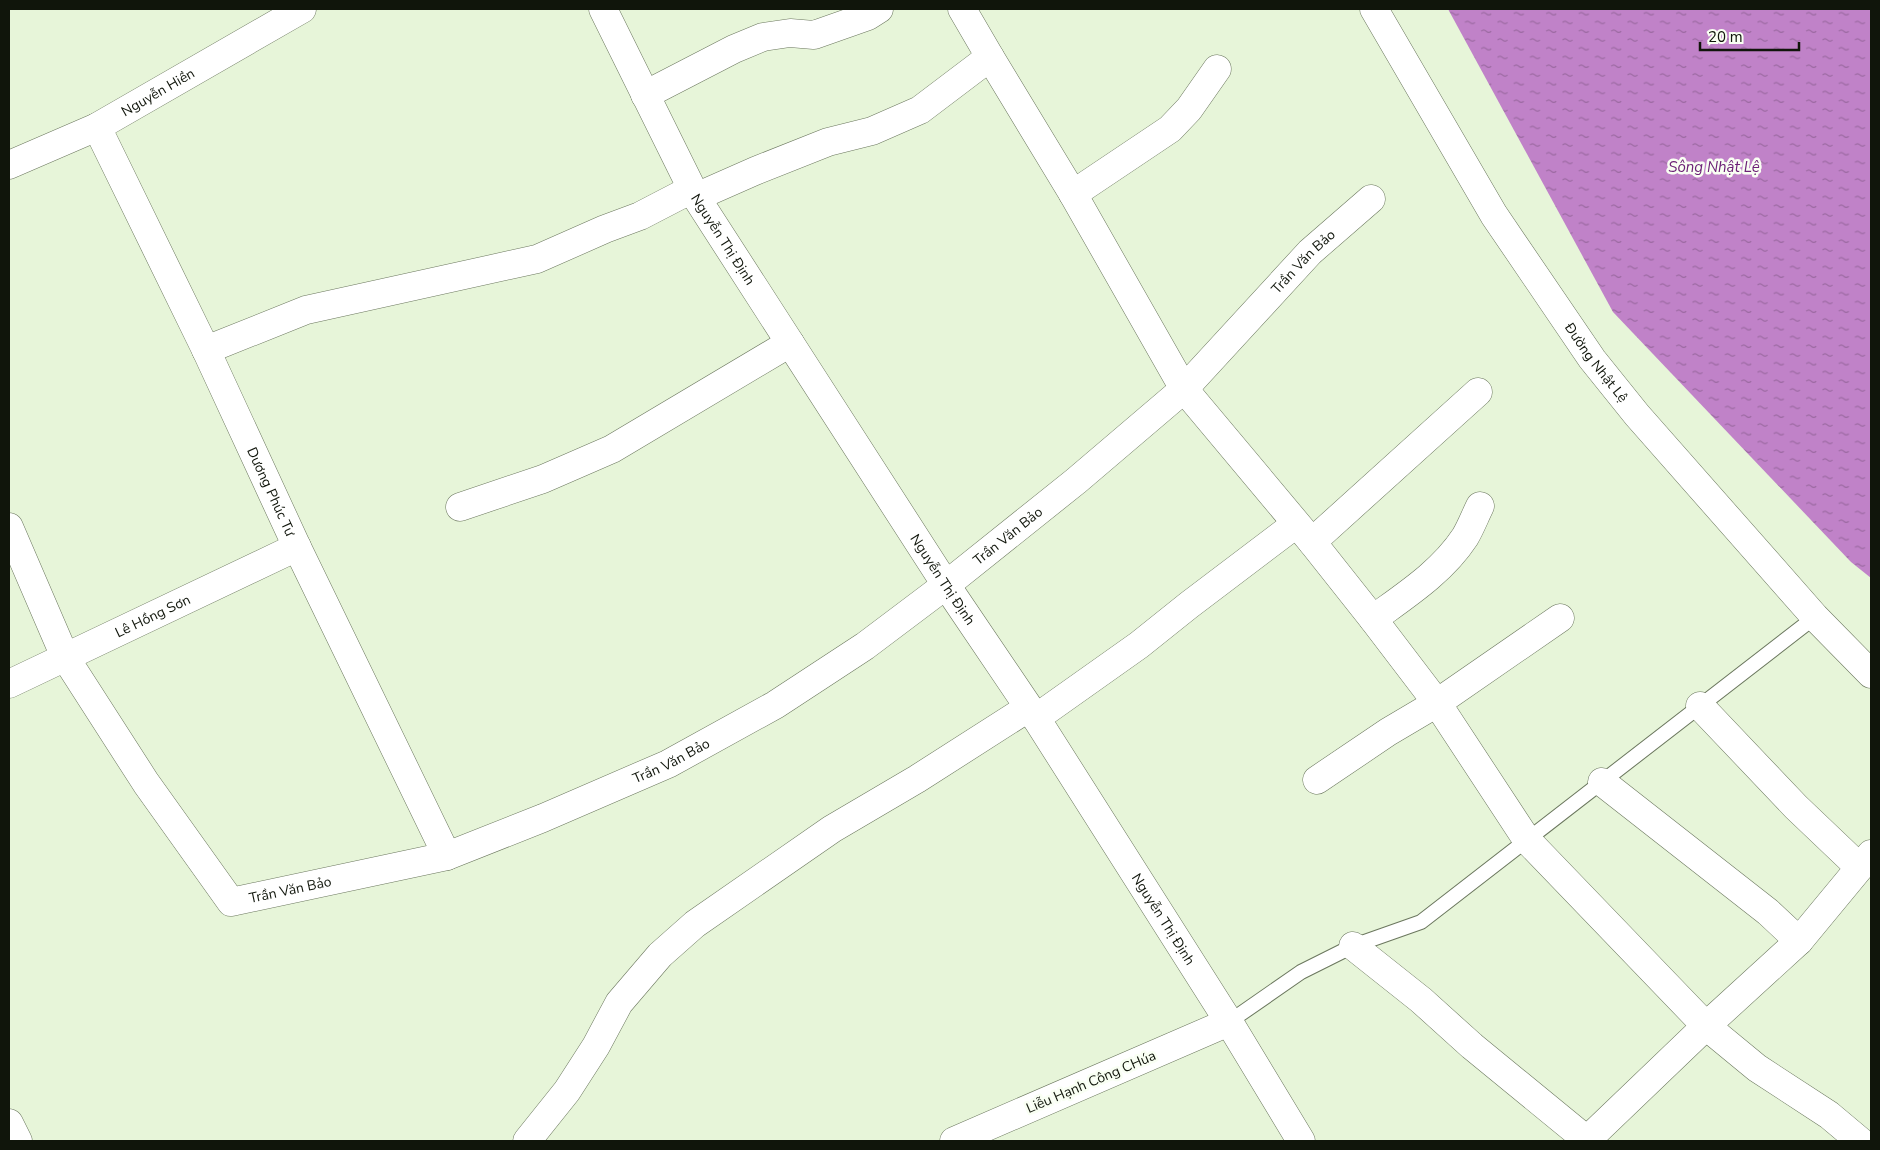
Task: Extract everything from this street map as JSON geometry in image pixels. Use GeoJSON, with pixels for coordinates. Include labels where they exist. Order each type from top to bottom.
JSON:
{"type":"FeatureCollection","features":[{"type":"Feature","properties":{"kind":"street","name":"Nguyễn Hiền"},"geometry":{"type":"LineString","coordinates":[[9,165],[97,127],[302,9]]}},
{"type":"Feature","properties":{"kind":"street","name":"Nguyễn Thị Định"},"geometry":{"type":"LineString","coordinates":[[603,9],[694,193],[946,585],[1032,713],[1229,1022],[1301,1141]]}},
{"type":"Feature","properties":{"kind":"street"},"geometry":{"type":"LineString","coordinates":[[645,95],[734,48],[762,37],[790,33],[814,35],[868,16],[879,9]]}},
{"type":"Feature","properties":{"kind":"street","name":"Đường Nhật Lệ"},"geometry":{"type":"LineString","coordinates":[[1374,9],[1494,215],[1592,359],[1637,415],[1814,617],[1871,674]]}},
{"type":"Feature","properties":{"kind":"street"},"geometry":{"type":"LineString","coordinates":[[967,10],[990,57],[1073,194],[1184,389],[1304,533],[1437,703],[1527,840],[1706,1026],[1757,1068],[1829,1115],[1860,1141]]}},
{"type":"Feature","properties":{"kind":"street"},"geometry":{"type":"LineString","coordinates":[[206,350],[306,310],[537,259],[694,193],[819,146],[872,131],[920,110],[990,57]]}},
{"type":"Feature","properties":{"kind":"street"},"geometry":{"type":"LineString","coordinates":[[1073,194],[1170,129],[1188,109],[1217,69]]}},
{"type":"Feature","properties":{"kind":"street","name":"Dương Phúc Tư"},"geometry":{"type":"LineString","coordinates":[[97,127],[206,350],[297,547],[447,856]]}},
{"type":"Feature","properties":{"kind":"street","name":"Trần Văn Bảo"},"geometry":{"type":"LineString","coordinates":[[9,527],[65,657],[146,783],[231,902],[447,856],[543,818],[668,764],[775,705],[865,646],[946,585],[1076,481],[1184,389],[1310,252],[1371,199]]}},
{"type":"Feature","properties":{"kind":"street"},"geometry":{"type":"LineString","coordinates":[[460,507],[543,478],[612,449],[790,343]]}},
{"type":"Feature","properties":{"kind":"street"},"geometry":{"type":"LineString","coordinates":[[527,1141],[566,1091],[596,1046],[619,1003],[660,955],[695,924],[832,829],[1032,713],[1139,646],[1189,605],[1304,533],[1478,392]]}},
{"type":"Feature","properties":{"kind":"street"},"geometry":{"type":"LineString","coordinates":[[1373,619],[1424,582],[1441,567],[1464,537],[1480,506]]}},
{"type":"Feature","properties":{"kind":"street","name":"Lê Hồng Sơn"},"geometry":{"type":"LineString","coordinates":[[9,684],[297,547]]}},
{"type":"Feature","properties":{"kind":"street"},"geometry":{"type":"LineString","coordinates":[[1317,780],[1388,732],[1437,703],[1560,618]]}},
{"type":"Feature","properties":{"kind":"street"},"geometry":{"type":"LineString","coordinates":[[1353,946],[1421,1000],[1472,1046],[1588,1141],[1706,1026],[1798,941],[1865,860],[1796,807],[1700,706]]}},
{"type":"Feature","properties":{"kind":"street"},"geometry":{"type":"LineString","coordinates":[[1602,782],[1768,912],[1798,941]]}},
{"type":"Feature","properties":{"kind":"street","name":"Liễu Hạnh Công CHúa"},"geometry":{"type":"LineString","coordinates":[[954,1141],[1229,1022]]}},
{"type":"Feature","properties":{"kind":"street"},"geometry":{"type":"LineString","coordinates":[[9,1123],[18,1141]]}},
{"type":"Feature","properties":{"kind":"lane"},"geometry":{"type":"LineString","coordinates":[[1229,1022],[1301,972],[1353,946],[1421,922],[1814,617]]}},
{"type":"Feature","properties":{"kind":"water","name":"Sông Nhật Lệ"},"geometry":{"type":"Polygon","coordinates":[[[1448,9],[1871,9],[1871,578],[1851,562],[1613,312],[1448,9]]]}}]}
